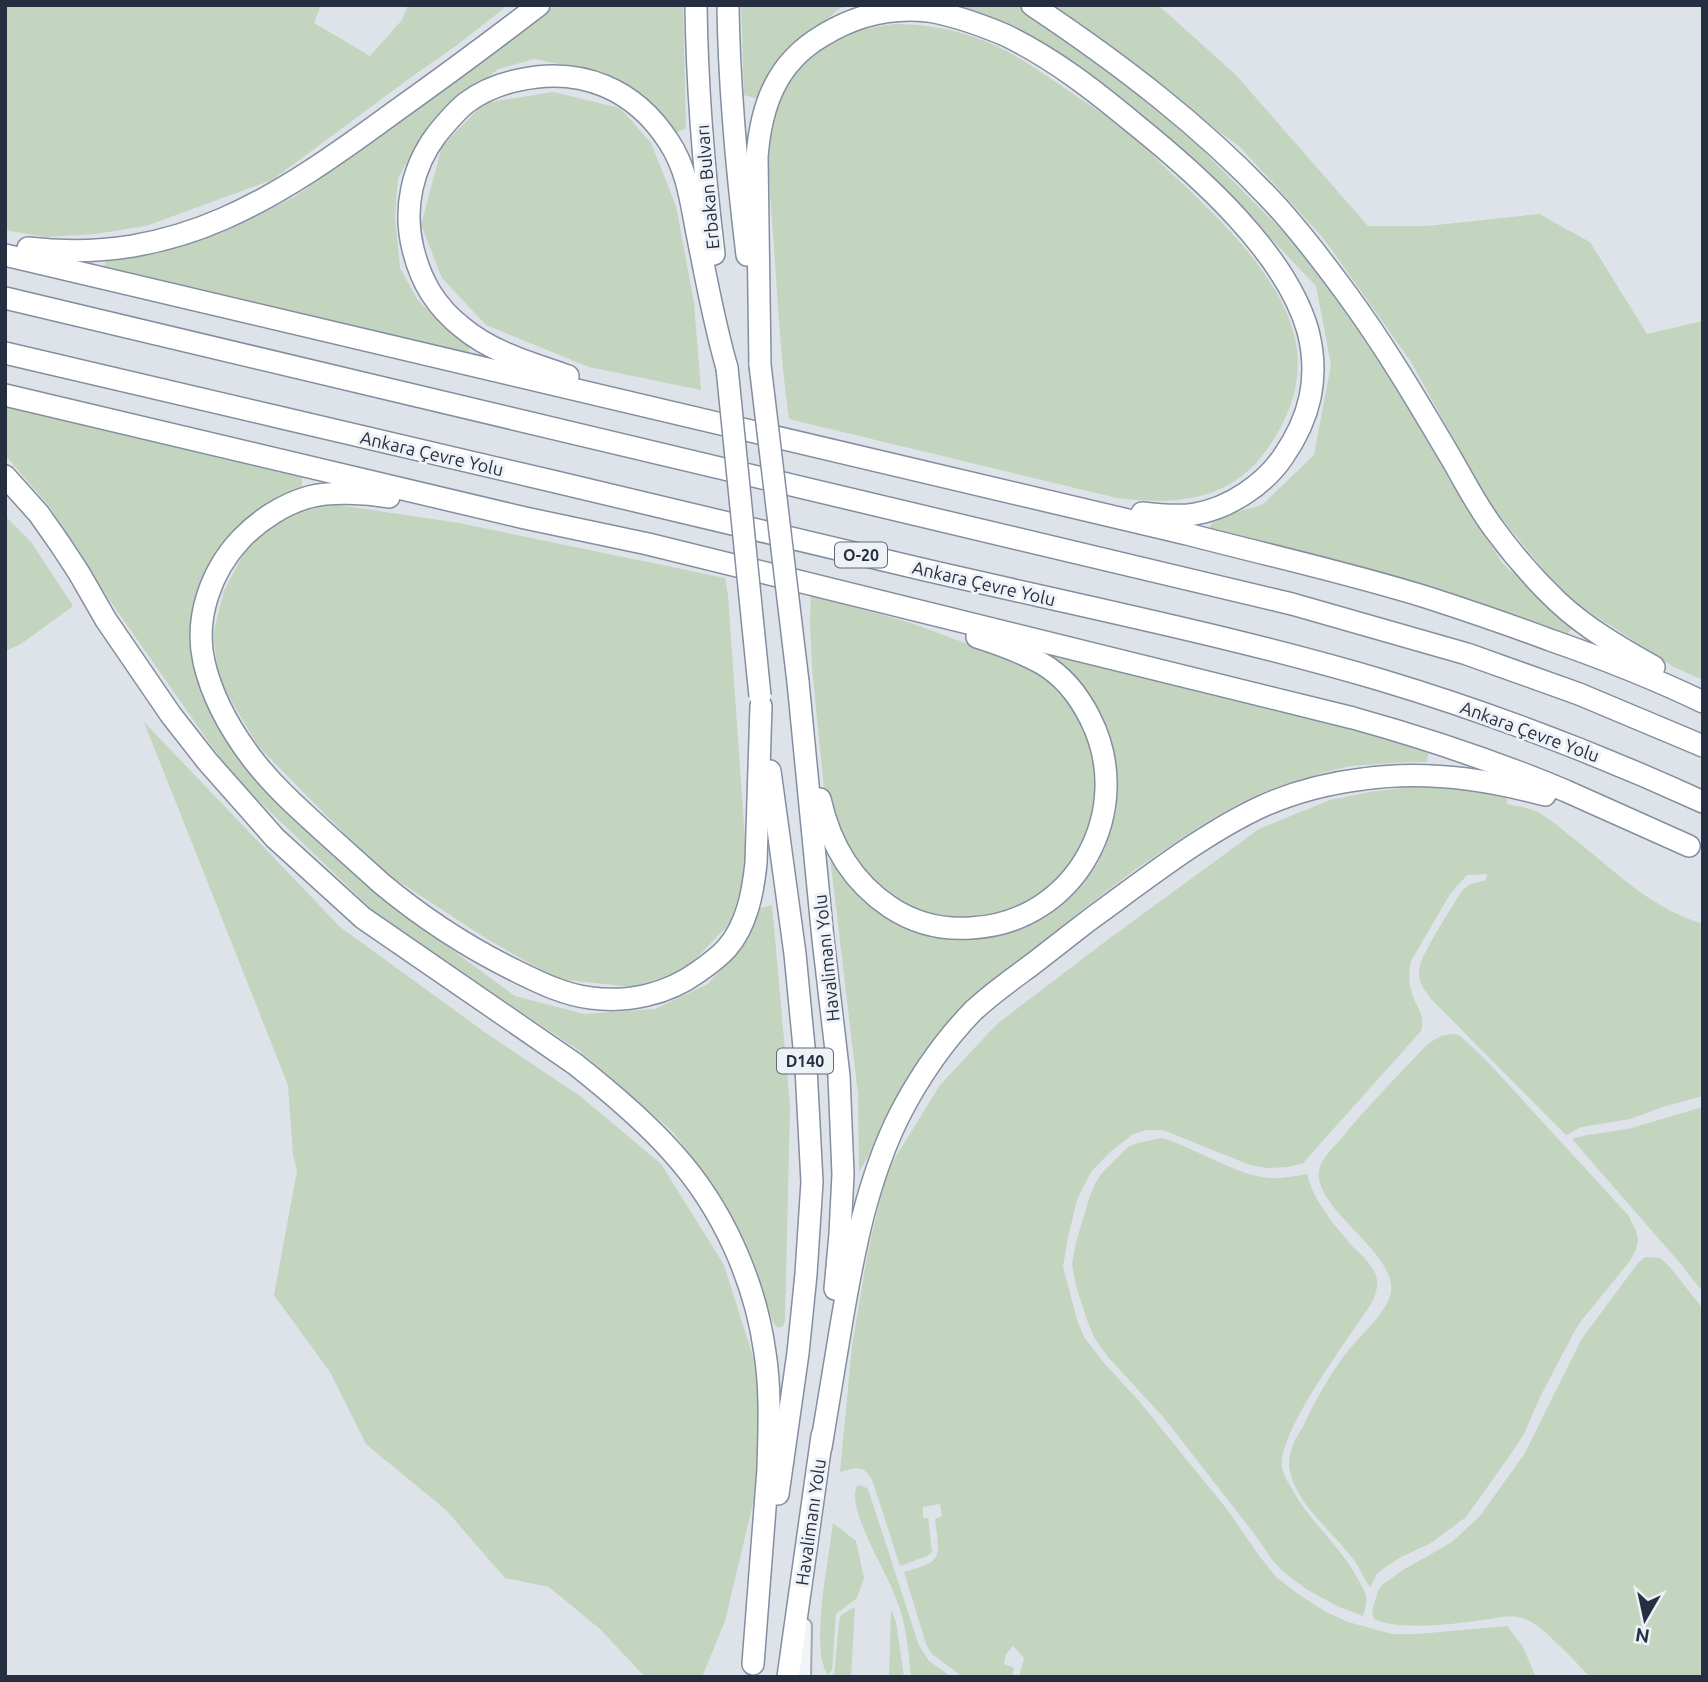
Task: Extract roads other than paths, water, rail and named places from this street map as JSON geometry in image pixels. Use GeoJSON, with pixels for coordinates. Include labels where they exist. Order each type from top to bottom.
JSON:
{"type":"FeatureCollection","features":[{"type":"Feature","properties":{"kind":"highway"},"geometry":{"type":"LineString","coordinates":[[5,245],[69,251],[141,245],[166,240],[236,214],[288,186],[338,153],[539,5]]}},
{"type":"Feature","properties":{"kind":"highway","name":"Erbakan Bulvarı"},"geometry":{"type":"LineString","coordinates":[[696,5],[700,109],[727,368]]}},
{"type":"Feature","properties":{"kind":"highway","name":"Erbakan Bulvarı"},"geometry":{"type":"LineString","coordinates":[[728,5],[732,107],[760,365]]}},
{"type":"Feature","properties":{"kind":"highway"},"geometry":{"type":"LineString","coordinates":[[1032,5],[1149,88],[1214,144],[1274,203],[1325,265],[1369,325],[1395,363],[1493,529],[1534,578],[1584,624],[1633,655],[1703,692]]}},
{"type":"Feature","properties":{"kind":"highway"},"geometry":{"type":"LineString","coordinates":[[760,365],[757,157],[766,104],[781,74],[802,51],[831,30],[866,16],[895,10],[928,11],[948,15],[1006,36],[1066,70],[1112,105],[1171,154],[1240,221],[1280,272],[1292,292],[1308,332],[1313,373],[1305,418],[1298,435],[1277,466],[1249,490],[1214,508],[1196,514],[1151,514],[997,489]]}},
{"type":"Feature","properties":{"kind":"highway"},"geometry":{"type":"LineString","coordinates":[[727,368],[715,328],[684,174],[673,147],[646,113],[619,92],[603,85],[573,76],[559,75],[527,78],[492,87],[453,114],[422,156],[415,172],[409,208],[411,242],[416,262],[433,298],[446,314],[481,341],[522,360],[575,378],[830,450]]}},
{"type":"Feature","properties":{"kind":"highway"},"geometry":{"type":"LineString","coordinates":[[5,255],[1252,551],[1426,598],[1602,659],[1703,702]]}},
{"type":"Feature","properties":{"kind":"highway"},"geometry":{"type":"LineString","coordinates":[[5,298],[1292,604],[1481,659],[1578,694],[1703,746]]}},
{"type":"Feature","properties":{"kind":"highway","name":"Ankara Çevre Yolu"},"geometry":{"type":"LineString","coordinates":[[5,352],[1293,656],[1381,680],[1497,718],[1604,759],[1703,802]]}},
{"type":"Feature","properties":{"kind":"highway","name":"Havalimanı Yolu"},"geometry":{"type":"LineString","coordinates":[[760,365],[798,682],[838,1063],[843,1174],[821,1447],[788,1677]]}},
{"type":"Feature","properties":{"kind":"highway","name":"Havalimanı Yolu"},"geometry":{"type":"LineString","coordinates":[[727,368],[760,701],[795,954],[806,1068],[812,1182],[798,1353],[752,1670]]}},
{"type":"Feature","properties":{"kind":"highway"},"geometry":{"type":"LineString","coordinates":[[5,395],[525,518],[648,544],[1259,694],[1406,733],[1564,791],[1696,849]]}},
{"type":"Feature","properties":{"kind":"highway"},"geometry":{"type":"LineString","coordinates":[[5,477],[39,514],[79,573],[106,620],[172,715],[207,761],[275,838],[363,918],[598,1082],[672,1151],[711,1204],[733,1243],[757,1311],[768,1385],[768,1469],[752,1670]]}},
{"type":"Feature","properties":{"kind":"highway"},"geometry":{"type":"LineString","coordinates":[[648,544],[382,495],[309,497],[266,517],[233,547],[223,561],[204,610],[201,644],[204,662],[216,700],[239,740],[264,773],[299,809],[383,884],[421,913],[494,961],[538,983],[592,999],[628,999],[679,984],[713,960],[736,934],[751,897],[757,863],[760,701]]}},
{"type":"Feature","properties":{"kind":"highway"},"geometry":{"type":"LineString","coordinates":[[802,718],[823,811],[842,858],[867,890],[911,918],[933,926],[961,929],[993,926],[1018,919],[1054,897],[1080,867],[1096,841],[1106,799],[1104,756],[1088,713],[1070,687],[1057,675],[1042,663],[998,644],[812,584]]}},
{"type":"Feature","properties":{"kind":"highway"},"geometry":{"type":"LineString","coordinates":[[821,1447],[867,1198],[899,1116],[913,1091],[943,1046],[974,1011],[1007,982],[1159,870],[1223,827],[1268,804],[1338,783],[1388,776],[1466,778],[1525,790],[1568,801],[1696,849]]}},
{"type":"Feature","properties":{"kind":"street"},"geometry":{"type":"LineString","coordinates":[[803,1677],[804,1567]]}}]}
